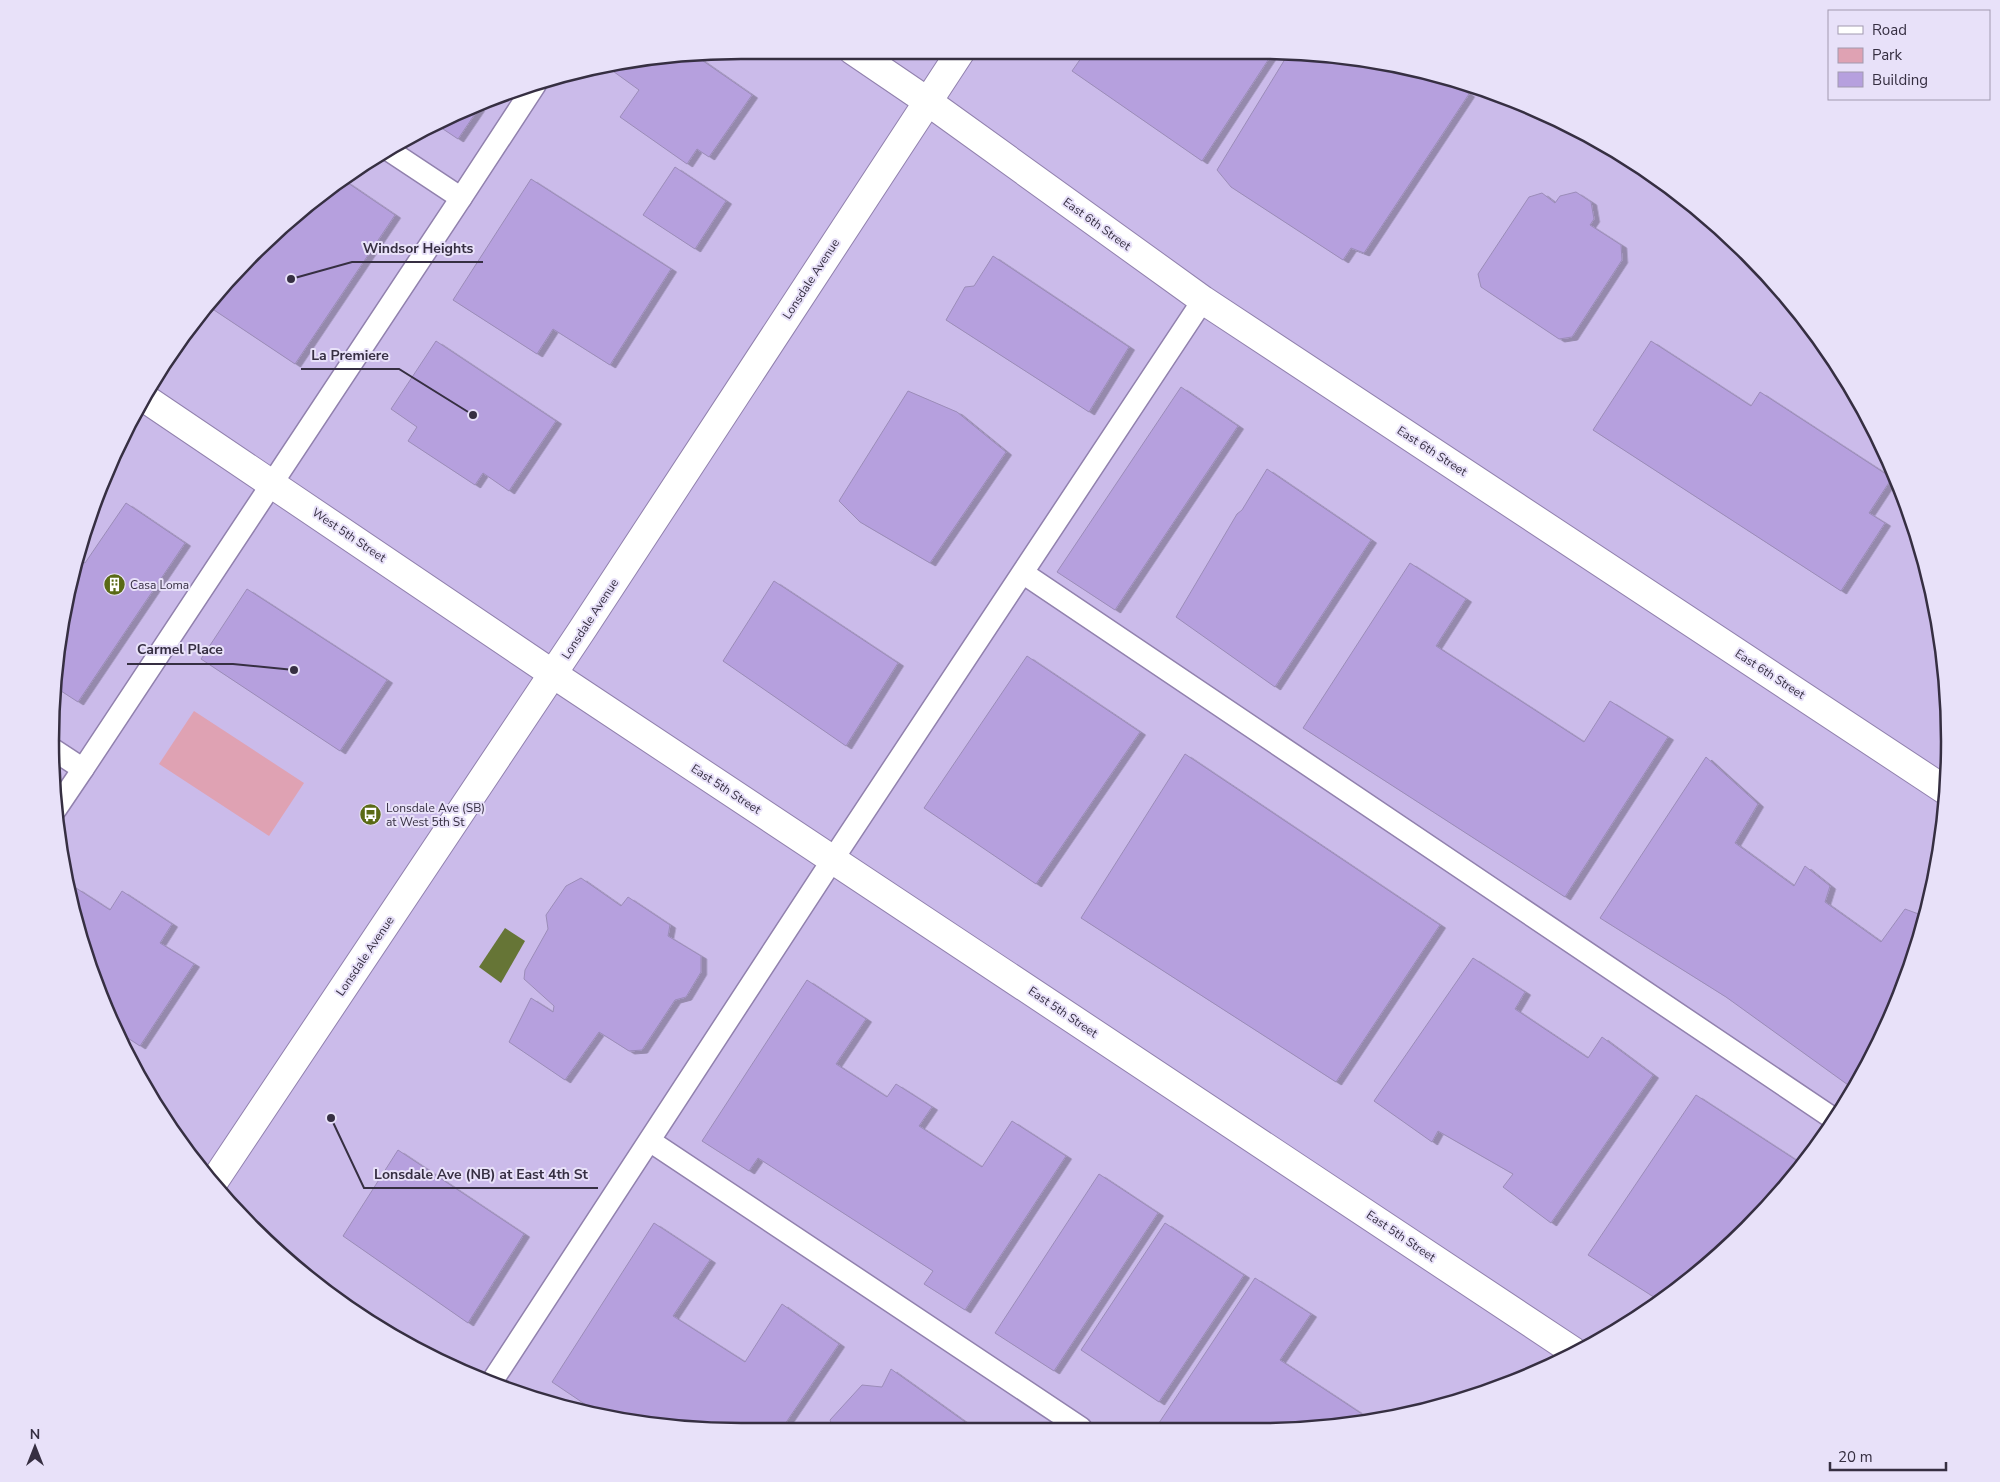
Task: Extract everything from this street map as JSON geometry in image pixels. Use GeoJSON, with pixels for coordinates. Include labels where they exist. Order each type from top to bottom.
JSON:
{"type":"FeatureCollection","features":[{"type":"Feature","properties":{"kind":"street","name":"East 6th Street"},"geometry":{"type":"LineString","coordinates":[[865,59],[927,101],[1203,300],[1940,787]]}},
{"type":"Feature","properties":{"kind":"street","name":"Lonsdale Avenue"},"geometry":{"type":"LineString","coordinates":[[217,1177],[553,674],[956,59]]}},
{"type":"Feature","properties":{"kind":"street","name":"West 5th Street"},"geometry":{"type":"LineString","coordinates":[[149,401],[553,674]]}},
{"type":"Feature","properties":{"kind":"street","name":"East 5th Street"},"geometry":{"type":"LineString","coordinates":[[553,674],[1570,1348]]}},
{"type":"Feature","properties":{"kind":"lane"},"geometry":{"type":"LineString","coordinates":[[62,801],[273,484],[530,92]]}},
{"type":"Feature","properties":{"kind":"lane"},"geometry":{"type":"LineString","coordinates":[[394,154],[461,198]]}},
{"type":"Feature","properties":{"kind":"lane"},"geometry":{"type":"LineString","coordinates":[[495,1377],[833,859],[1203,300]]}},
{"type":"Feature","properties":{"kind":"lane"},"geometry":{"type":"LineString","coordinates":[[1023,573],[1829,1116]]}},
{"type":"Feature","properties":{"kind":"lane"},"geometry":{"type":"LineString","coordinates":[[59,753],[83,769]]}},
{"type":"Feature","properties":{"kind":"lane"},"geometry":{"type":"LineString","coordinates":[[650,1141],[1073,1423]]}},
{"type":"Feature","properties":{"kind":"green space"},"geometry":{"type":"Polygon","coordinates":[[[194,711],[304,783],[269,836],[159,764],[194,711]]]}},
{"type":"Feature","properties":{"kind":"shaded area"},"geometry":{"type":"Polygon","coordinates":[[[505,928],[525,941],[501,983],[479,967],[505,928]]]}},
{"type":"Feature","properties":{"kind":"building"},"geometry":{"type":"Polygon","coordinates":[[[1080,59],[1269,59],[1202,161],[1072,71],[1080,59]]]}},
{"type":"Feature","properties":{"kind":"building"},"geometry":{"type":"Polygon","coordinates":[[[702,60],[752,95],[709,157],[697,149],[687,164],[620,117],[639,90],[613,71],[702,60]]]}},
{"type":"Feature","properties":{"kind":"building"},"geometry":{"type":"Polygon","coordinates":[[[1285,60],[1348,65],[1392,72],[1436,82],[1469,94],[1364,253],[1351,248],[1343,260],[1231,187],[1217,170],[1285,60]]]}},
{"type":"Feature","properties":{"kind":"building"},"geometry":{"type":"Polygon","coordinates":[[[476,113],[458,139],[441,128],[476,113]]]}},
{"type":"Feature","properties":{"kind":"building"},"geometry":{"type":"Polygon","coordinates":[[[675,167],[726,201],[695,249],[643,215],[675,167]]]}},
{"type":"Feature","properties":{"kind":"building"},"geometry":{"type":"Polygon","coordinates":[[[531,179],[671,269],[610,365],[553,329],[537,354],[453,300],[531,179]]]}},
{"type":"Feature","properties":{"kind":"building"},"geometry":{"type":"Polygon","coordinates":[[[349,184],[395,215],[295,364],[213,309],[259,259],[295,226],[349,184]]]}},
{"type":"Feature","properties":{"kind":"building"},"geometry":{"type":"Polygon","coordinates":[[[1576,192],[1591,202],[1594,219],[1590,225],[1621,245],[1622,260],[1572,337],[1559,339],[1481,287],[1478,274],[1529,197],[1542,193],[1555,203],[1560,196],[1576,192]]]}},
{"type":"Feature","properties":{"kind":"building"},"geometry":{"type":"Polygon","coordinates":[[[993,256],[1129,347],[1089,412],[946,320],[965,287],[974,286],[993,256]]]}},
{"type":"Feature","properties":{"kind":"building"},"geometry":{"type":"Polygon","coordinates":[[[436,341],[556,421],[509,491],[483,473],[475,485],[408,441],[417,427],[391,409],[436,341]]]}},
{"type":"Feature","properties":{"kind":"building"},"geometry":{"type":"Polygon","coordinates":[[[1651,341],[1751,406],[1760,392],[1887,474],[1890,482],[1869,513],[1885,523],[1841,591],[1593,430],[1651,341]]]}},
{"type":"Feature","properties":{"kind":"building"},"geometry":{"type":"Polygon","coordinates":[[[1181,387],[1238,426],[1115,610],[1057,572],[1181,387]]]}},
{"type":"Feature","properties":{"kind":"building"},"geometry":{"type":"Polygon","coordinates":[[[908,391],[957,412],[1006,452],[930,563],[860,522],[839,501],[908,391]]]}},
{"type":"Feature","properties":{"kind":"building"},"geometry":{"type":"Polygon","coordinates":[[[1267,469],[1371,540],[1275,687],[1176,617],[1237,514],[1242,510],[1267,469]]]}},
{"type":"Feature","properties":{"kind":"building","name":"Casa Loma"},"geometry":{"type":"Polygon","coordinates":[[[126,503],[185,543],[78,702],[61,691],[72,608],[83,562],[85,563],[126,503]]]}},
{"type":"Feature","properties":{"kind":"building"},"geometry":{"type":"Polygon","coordinates":[[[1410,563],[1466,599],[1436,646],[1584,742],[1610,701],[1668,737],[1565,897],[1303,728],[1410,563]]]}},
{"type":"Feature","properties":{"kind":"building"},"geometry":{"type":"Polygon","coordinates":[[[774,581],[898,663],[846,746],[723,661],[774,581]]]}},
{"type":"Feature","properties":{"kind":"building"},"geometry":{"type":"Polygon","coordinates":[[[247,589],[387,680],[340,751],[201,659],[247,589]]]}},
{"type":"Feature","properties":{"kind":"building"},"geometry":{"type":"Polygon","coordinates":[[[1027,656],[1140,732],[1036,884],[924,808],[1027,656]]]}},
{"type":"Feature","properties":{"kind":"building"},"geometry":{"type":"Polygon","coordinates":[[[1185,754],[1440,925],[1336,1082],[1081,918],[1185,754]]]}},
{"type":"Feature","properties":{"kind":"building"},"geometry":{"type":"Polygon","coordinates":[[[1706,757],[1758,804],[1735,843],[1794,886],[1805,866],[1830,886],[1825,902],[1881,942],[1905,909],[1919,914],[1905,960],[1889,1002],[1871,1043],[1848,1085],[1726,997],[1600,918],[1706,757]]]}},
{"type":"Feature","properties":{"kind":"building"},"geometry":{"type":"Polygon","coordinates":[[[581,878],[621,906],[628,897],[670,925],[668,936],[701,956],[701,972],[686,997],[675,1000],[642,1050],[629,1051],[599,1032],[565,1080],[509,1042],[531,998],[553,1012],[554,1006],[524,979],[525,970],[548,929],[546,915],[566,886],[581,878]]]}},
{"type":"Feature","properties":{"kind":"building"},"geometry":{"type":"Polygon","coordinates":[[[75,889],[110,910],[122,891],[172,924],[160,943],[194,964],[140,1046],[126,1037],[111,1002],[95,960],[75,889]]]}},
{"type":"Feature","properties":{"kind":"building"},"geometry":{"type":"Polygon","coordinates":[[[1473,958],[1525,992],[1515,1009],[1588,1058],[1602,1037],[1653,1075],[1551,1223],[1503,1187],[1513,1174],[1438,1131],[1432,1142],[1374,1101],[1473,958]]]}},
{"type":"Feature","properties":{"kind":"building"},"geometry":{"type":"Polygon","coordinates":[[[807,980],[866,1019],[836,1064],[887,1097],[896,1084],[932,1107],[919,1126],[982,1167],[1012,1121],[1066,1156],[965,1310],[924,1284],[933,1271],[758,1158],[749,1171],[702,1141],[807,980]]]}},
{"type":"Feature","properties":{"kind":"building"},"geometry":{"type":"Polygon","coordinates":[[[1696,1095],[1796,1160],[1772,1191],[1709,1254],[1653,1297],[1588,1255],[1696,1095]]]}},
{"type":"Feature","properties":{"kind":"building"},"geometry":{"type":"Polygon","coordinates":[[[398,1150],[524,1234],[468,1323],[343,1236],[398,1150]]]}},
{"type":"Feature","properties":{"kind":"building"},"geometry":{"type":"Polygon","coordinates":[[[1099,1174],[1158,1213],[1054,1371],[995,1333],[1099,1174]]]}},
{"type":"Feature","properties":{"kind":"building"},"geometry":{"type":"Polygon","coordinates":[[[654,1223],[710,1260],[673,1316],[745,1362],[782,1304],[839,1344],[786,1423],[696,1422],[608,1410],[586,1405],[552,1382],[654,1223]]]}},
{"type":"Feature","properties":{"kind":"building"},"geometry":{"type":"Polygon","coordinates":[[[1165,1223],[1244,1275],[1159,1402],[1081,1350],[1165,1223]]]}},
{"type":"Feature","properties":{"kind":"building"},"geometry":{"type":"Polygon","coordinates":[[[1255,1278],[1311,1314],[1280,1360],[1363,1415],[1304,1422],[1159,1423],[1255,1278]]]}},
{"type":"Feature","properties":{"kind":"building"},"geometry":{"type":"Polygon","coordinates":[[[891,1369],[967,1423],[831,1423],[830,1420],[862,1385],[882,1387],[891,1369]]]}},
{"type":"Feature","properties":{"kind":"place","name":"Windsor Heights"},"geometry":{"type":"Point","coordinates":[291,279]}},
{"type":"Feature","properties":{"kind":"place","name":"La Premiere"},"geometry":{"type":"Point","coordinates":[473,415]}},
{"type":"Feature","properties":{"kind":"place","name":"Casa Loma"},"geometry":{"type":"Point","coordinates":[114,585]}},
{"type":"Feature","properties":{"kind":"place","name":"Carmel Place"},"geometry":{"type":"Point","coordinates":[294,670]}},
{"type":"Feature","properties":{"kind":"place","name":"Lonsdale Ave (SB) at West 5th St"},"geometry":{"type":"Point","coordinates":[370,815]}},
{"type":"Feature","properties":{"kind":"place","name":"Lonsdale Ave (NB) at East 4th St"},"geometry":{"type":"Point","coordinates":[331,1118]}}]}
